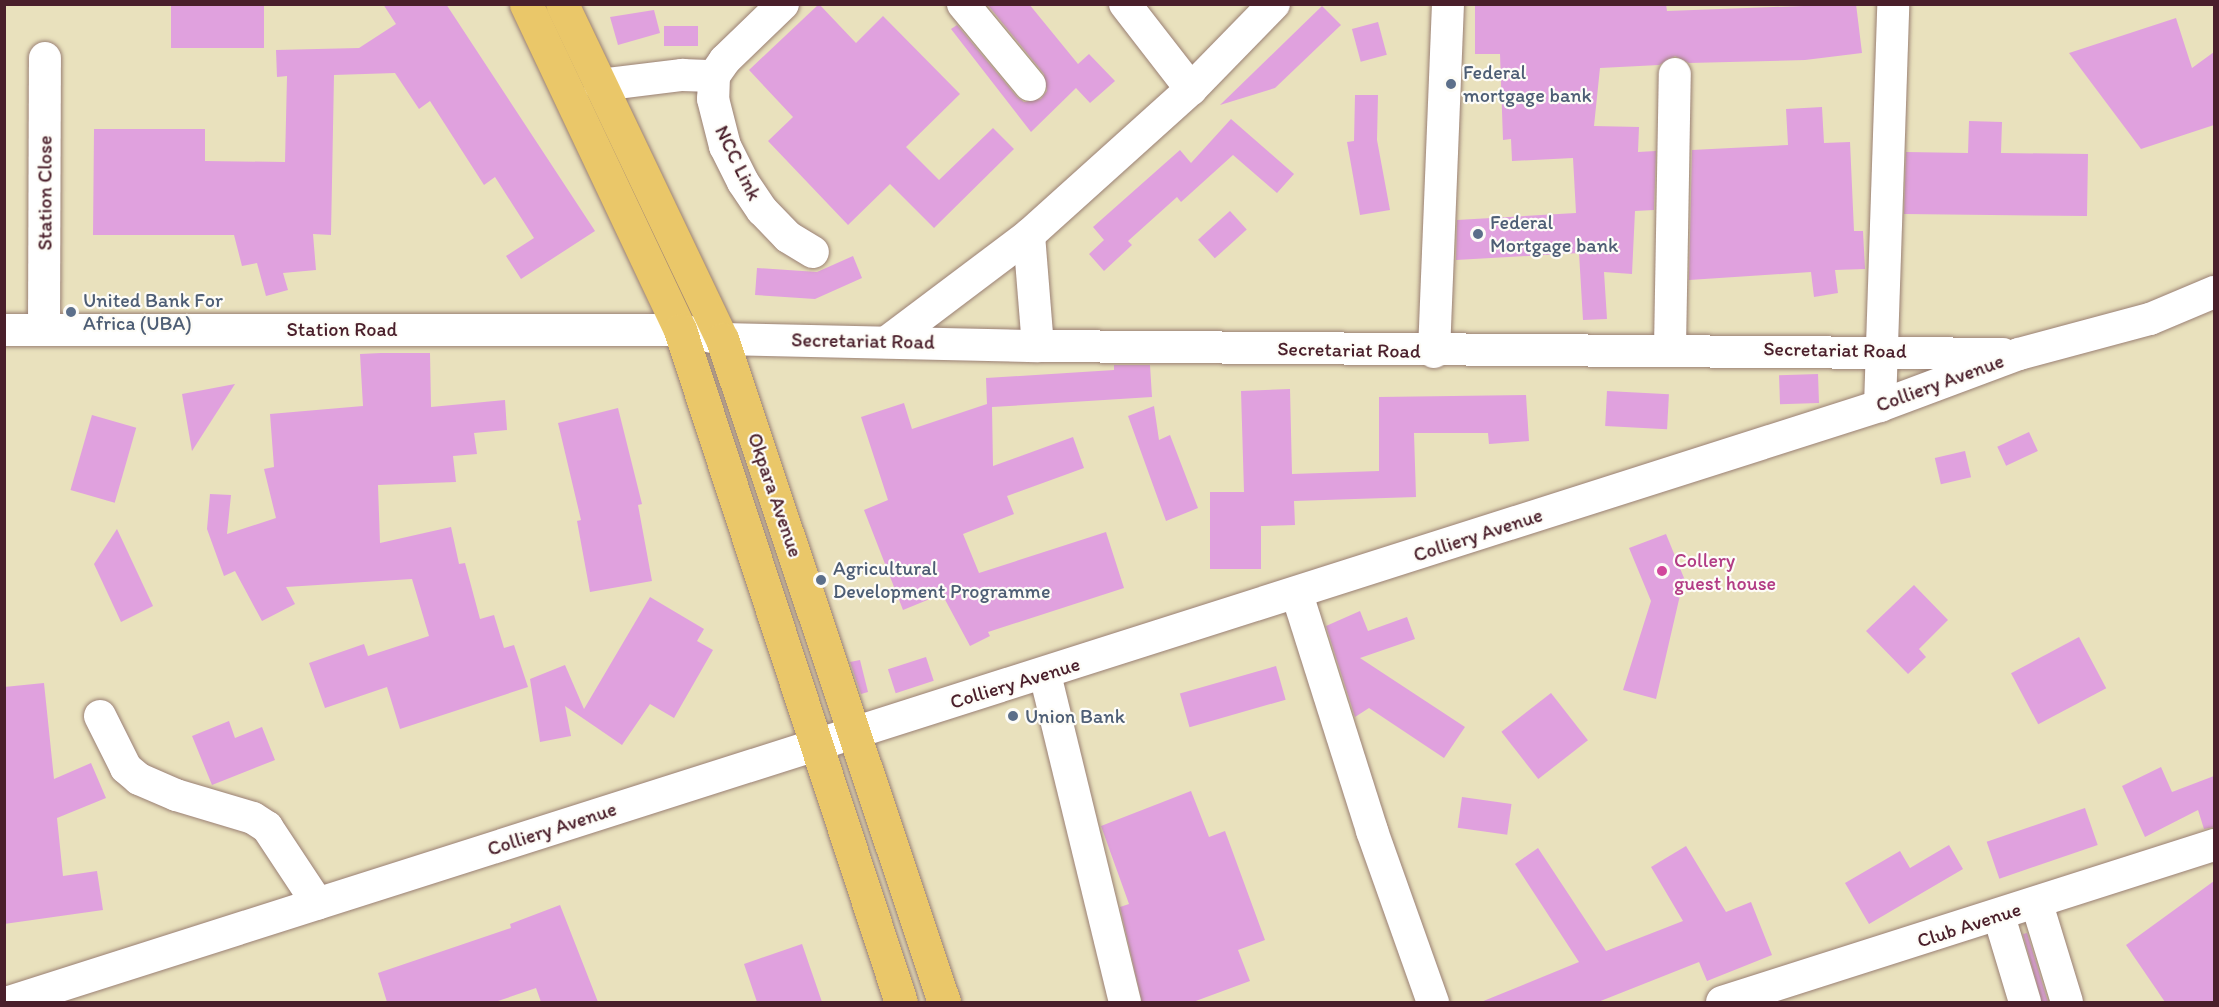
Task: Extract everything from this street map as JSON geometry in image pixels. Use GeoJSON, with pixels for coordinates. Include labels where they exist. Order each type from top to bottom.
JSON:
{"type":"FeatureCollection","features":[{"type":"Feature","properties":{"kind":"main road","name":"Okpara Avenue"},"geometry":{"type":"LineString","coordinates":[[526,4],[680,330],[901,1002]]}},
{"type":"Feature","properties":{"kind":"main road","name":"Okpara Avenue"},"geometry":{"type":"LineString","coordinates":[[562,4],[686,257],[722,339],[856,732],[944,1002]]}},
{"type":"Feature","properties":{"kind":"street"},"geometry":{"type":"LineString","coordinates":[[600,85],[682,75],[714,76],[725,60],[783,4]]}},
{"type":"Feature","properties":{"kind":"street"},"geometry":{"type":"LineString","coordinates":[[963,4],[1030,85]]}},
{"type":"Feature","properties":{"kind":"street"},"geometry":{"type":"LineString","coordinates":[[1125,4],[1191,89]]}},
{"type":"Feature","properties":{"kind":"street"},"geometry":{"type":"LineString","coordinates":[[887,342],[1029,236],[1191,89],[1275,4]]}},
{"type":"Feature","properties":{"kind":"street"},"geometry":{"type":"LineString","coordinates":[[1434,352],[1448,4]]}},
{"type":"Feature","properties":{"kind":"street"},"geometry":{"type":"LineString","coordinates":[[1880,406],[1884,350],[1893,4]]}},
{"type":"Feature","properties":{"kind":"street","name":"Station Close"},"geometry":{"type":"LineString","coordinates":[[44,328],[45,58]]}},
{"type":"Feature","properties":{"kind":"street"},"geometry":{"type":"LineString","coordinates":[[1670,348],[1675,74]]}},
{"type":"Feature","properties":{"kind":"street","name":"NCC Link"},"geometry":{"type":"LineString","coordinates":[[714,76],[717,123],[743,182],[762,210],[788,237],[813,252]]}},
{"type":"Feature","properties":{"kind":"street"},"geometry":{"type":"LineString","coordinates":[[1029,236],[1038,346]]}},
{"type":"Feature","properties":{"kind":"street"},"geometry":{"type":"LineString","coordinates":[[2019,354],[2150,319],[2214,292]]}},
{"type":"Feature","properties":{"kind":"street","name":"Station Road"},"geometry":{"type":"LineString","coordinates":[[4,330],[44,328],[680,330]]}},
{"type":"Feature","properties":{"kind":"street","name":"Secretariat Road"},"geometry":{"type":"LineString","coordinates":[[680,330],[722,339],[1038,346],[1434,352],[1670,348],[2019,354]]}},
{"type":"Feature","properties":{"kind":"street","name":"Colliery Avenue"},"geometry":{"type":"LineString","coordinates":[[9,1002],[62,995],[318,904],[1297,594],[1880,406],[2019,354]]}},
{"type":"Feature","properties":{"kind":"street"},"geometry":{"type":"LineString","coordinates":[[1297,594],[1372,831],[1433,1002]]}},
{"type":"Feature","properties":{"kind":"street"},"geometry":{"type":"LineString","coordinates":[[1045,674],[1125,1002]]}},
{"type":"Feature","properties":{"kind":"street"},"geometry":{"type":"LineString","coordinates":[[100,717],[126,768],[139,779],[176,795],[253,818],[267,826],[318,904]]}},
{"type":"Feature","properties":{"kind":"street","name":"Club Avenue"},"geometry":{"type":"LineString","coordinates":[[1722,1002],[2037,904],[2214,845]]}},
{"type":"Feature","properties":{"kind":"street"},"geometry":{"type":"LineString","coordinates":[[2037,904],[2067,1002]]}},
{"type":"Feature","properties":{"kind":"street"},"geometry":{"type":"LineString","coordinates":[[1999,916],[2025,1002]]}},
{"type":"Feature","properties":{"kind":"building"},"geometry":{"type":"Polygon","coordinates":[[[171,4],[264,4],[264,48],[171,48],[171,4]]]}},
{"type":"Feature","properties":{"kind":"building"},"geometry":{"type":"Polygon","coordinates":[[[383,4],[446,4],[595,231],[521,279],[506,256],[534,238],[495,177],[484,185],[430,101],[419,109],[395,73],[334,75],[331,235],[313,234],[316,270],[283,273],[288,290],[266,296],[257,263],[242,266],[234,235],[93,235],[94,129],[205,129],[205,161],[285,162],[287,76],[277,77],[276,50],[359,48],[396,24],[383,4]]]}},
{"type":"Feature","properties":{"kind":"building"},"geometry":{"type":"Polygon","coordinates":[[[819,4],[856,43],[883,16],[960,94],[906,147],[939,180],[993,128],[1014,149],[934,228],[890,184],[848,225],[768,141],[793,117],[749,70],[819,4]]]}},
{"type":"Feature","properties":{"kind":"building"},"geometry":{"type":"Polygon","coordinates":[[[987,4],[1029,4],[1078,64],[1089,54],[1115,81],[1090,103],[1076,88],[1031,132],[951,29],[957,25],[1017,97],[1024,102],[1041,99],[1047,91],[1044,74],[987,4]]]}},
{"type":"Feature","properties":{"kind":"building"},"geometry":{"type":"Polygon","coordinates":[[[1666,4],[1667,11],[1856,4],[1862,53],[1805,60],[1689,63],[1675,56],[1659,65],[1600,68],[1594,126],[1639,127],[1638,152],[1656,151],[1654,210],[1635,211],[1632,274],[1604,272],[1607,319],[1583,320],[1579,253],[1456,260],[1457,220],[1576,213],[1573,158],[1512,161],[1511,139],[1503,140],[1500,54],[1475,54],[1475,6],[1666,4]]]}},
{"type":"Feature","properties":{"kind":"building"},"geometry":{"type":"Polygon","coordinates":[[[1322,6],[1341,25],[1275,88],[1220,105],[1322,6]]]}},
{"type":"Feature","properties":{"kind":"building"},"geometry":{"type":"Polygon","coordinates":[[[654,10],[660,33],[618,45],[610,17],[654,10]]]}},
{"type":"Feature","properties":{"kind":"building"},"geometry":{"type":"Polygon","coordinates":[[[2176,18],[2192,68],[2214,52],[2214,125],[2141,149],[2069,53],[2176,18]]]}},
{"type":"Feature","properties":{"kind":"building"},"geometry":{"type":"Polygon","coordinates":[[[1378,22],[1387,55],[1361,62],[1352,29],[1378,22]]]}},
{"type":"Feature","properties":{"kind":"building"},"geometry":{"type":"Polygon","coordinates":[[[664,26],[698,26],[698,46],[664,46],[664,26]]]}},
{"type":"Feature","properties":{"kind":"building"},"geometry":{"type":"Polygon","coordinates":[[[1355,95],[1378,95],[1377,140],[1390,210],[1360,215],[1347,142],[1354,141],[1355,95]]]}},
{"type":"Feature","properties":{"kind":"building"},"geometry":{"type":"Polygon","coordinates":[[[1822,107],[1824,143],[1850,142],[1854,231],[1863,231],[1865,269],[1835,270],[1838,293],[1814,297],[1811,272],[1689,280],[1692,150],[1788,145],[1786,109],[1822,107]]]}},
{"type":"Feature","properties":{"kind":"building"},"geometry":{"type":"Polygon","coordinates":[[[1231,119],[1294,174],[1277,193],[1233,155],[1181,202],[1177,197],[1128,241],[1132,245],[1104,271],[1089,254],[1104,240],[1093,227],[1180,150],[1191,163],[1231,119]]]}},
{"type":"Feature","properties":{"kind":"building"},"geometry":{"type":"Polygon","coordinates":[[[1969,121],[2002,122],[2001,153],[2088,154],[2087,216],[1904,214],[1906,152],[1968,153],[1969,121]]]}},
{"type":"Feature","properties":{"kind":"building"},"geometry":{"type":"Polygon","coordinates":[[[1230,211],[1247,230],[1215,258],[1198,240],[1230,211]]]}},
{"type":"Feature","properties":{"kind":"building"},"geometry":{"type":"Polygon","coordinates":[[[853,256],[862,278],[815,299],[755,295],[757,268],[817,272],[853,256]]]}},
{"type":"Feature","properties":{"kind":"building"},"geometry":{"type":"Polygon","coordinates":[[[430,353],[431,407],[505,400],[507,430],[474,433],[477,454],[453,456],[456,482],[378,485],[380,543],[451,527],[459,564],[465,563],[480,619],[494,615],[504,648],[514,645],[528,687],[400,729],[387,687],[325,708],[309,663],[364,644],[368,656],[429,636],[412,579],[286,587],[295,604],[262,621],[235,571],[224,576],[207,529],[210,494],[231,495],[227,534],[276,518],[264,469],[274,467],[270,414],[363,406],[360,354],[430,353]]]}},
{"type":"Feature","properties":{"kind":"building"},"geometry":{"type":"Polygon","coordinates":[[[1114,365],[1150,365],[1152,397],[992,407],[993,466],[1073,437],[1084,468],[1007,496],[1014,514],[963,534],[979,573],[1106,532],[1124,588],[988,632],[990,636],[970,646],[942,594],[903,610],[864,510],[888,500],[861,417],[904,403],[912,429],[987,404],[986,378],[1114,370],[1114,365]]]}},
{"type":"Feature","properties":{"kind":"building"},"geometry":{"type":"Polygon","coordinates":[[[1818,374],[1819,403],[1780,404],[1779,375],[1818,374]]]}},
{"type":"Feature","properties":{"kind":"building"},"geometry":{"type":"Polygon","coordinates":[[[235,384],[192,451],[182,394],[235,384]]]}},
{"type":"Feature","properties":{"kind":"building"},"geometry":{"type":"Polygon","coordinates":[[[1290,389],[1292,474],[1379,471],[1379,397],[1526,395],[1529,441],[1489,444],[1488,433],[1414,433],[1416,497],[1294,501],[1295,525],[1261,526],[1261,569],[1210,569],[1210,492],[1244,492],[1241,391],[1290,389]]]}},
{"type":"Feature","properties":{"kind":"building"},"geometry":{"type":"Polygon","coordinates":[[[1607,391],[1669,394],[1667,429],[1605,426],[1607,391]]]}},
{"type":"Feature","properties":{"kind":"building"},"geometry":{"type":"Polygon","coordinates":[[[1154,406],[1159,440],[1170,435],[1198,508],[1166,521],[1128,416],[1154,406]]]}},
{"type":"Feature","properties":{"kind":"building"},"geometry":{"type":"Polygon","coordinates":[[[618,408],[642,504],[638,505],[652,581],[590,592],[577,521],[581,520],[558,423],[618,408]]]}},
{"type":"Feature","properties":{"kind":"building"},"geometry":{"type":"Polygon","coordinates":[[[92,415],[136,428],[115,503],[71,490],[92,415]]]}},
{"type":"Feature","properties":{"kind":"building"},"geometry":{"type":"Polygon","coordinates":[[[2029,432],[2038,451],[2006,466],[1997,447],[2029,432]]]}},
{"type":"Feature","properties":{"kind":"building"},"geometry":{"type":"Polygon","coordinates":[[[1965,451],[1971,477],[1941,484],[1935,458],[1965,451]]]}},
{"type":"Feature","properties":{"kind":"building"},"geometry":{"type":"Polygon","coordinates":[[[117,529],[153,606],[121,622],[94,564],[117,529]]]}},
{"type":"Feature","properties":{"kind":"building"},"geometry":{"type":"Polygon","coordinates":[[[1666,534],[1684,578],[1656,699],[1623,690],[1651,601],[1629,548],[1666,534]]]}},
{"type":"Feature","properties":{"kind":"building"},"geometry":{"type":"Polygon","coordinates":[[[1914,585],[1948,620],[1919,649],[1926,657],[1908,674],[1866,631],[1914,585]]]}},
{"type":"Feature","properties":{"kind":"building"},"geometry":{"type":"Polygon","coordinates":[[[650,597],[704,629],[697,641],[713,650],[674,718],[650,704],[622,745],[565,706],[571,736],[540,742],[530,679],[565,665],[584,709],[650,597]]]}},
{"type":"Feature","properties":{"kind":"building"},"geometry":{"type":"Polygon","coordinates":[[[1360,611],[1368,631],[1407,617],[1415,639],[1360,658],[1465,727],[1444,758],[1369,708],[1355,717],[1326,626],[1360,611]]]}},
{"type":"Feature","properties":{"kind":"building"},"geometry":{"type":"Polygon","coordinates":[[[2079,637],[2106,688],[2038,724],[2011,673],[2079,637]]]}},
{"type":"Feature","properties":{"kind":"building"},"geometry":{"type":"Polygon","coordinates":[[[926,657],[934,681],[896,693],[888,669],[926,657]]]}},
{"type":"Feature","properties":{"kind":"building"},"geometry":{"type":"Polygon","coordinates":[[[860,660],[868,692],[861,694],[850,662],[860,660]]]}},
{"type":"Feature","properties":{"kind":"building"},"geometry":{"type":"Polygon","coordinates":[[[1276,666],[1286,700],[1190,727],[1180,694],[1276,666]]]}},
{"type":"Feature","properties":{"kind":"building"},"geometry":{"type":"Polygon","coordinates":[[[44,683],[54,779],[91,763],[106,798],[57,818],[63,876],[97,871],[103,910],[4,924],[4,687],[44,683]]]}},
{"type":"Feature","properties":{"kind":"building"},"geometry":{"type":"Polygon","coordinates":[[[1551,693],[1588,740],[1538,779],[1501,732],[1551,693]]]}},
{"type":"Feature","properties":{"kind":"building"},"geometry":{"type":"Polygon","coordinates":[[[229,721],[235,738],[262,727],[275,760],[212,785],[192,736],[229,721]]]}},
{"type":"Feature","properties":{"kind":"building"},"geometry":{"type":"Polygon","coordinates":[[[2161,767],[2172,792],[2214,776],[2214,827],[2204,829],[2198,810],[2145,837],[2122,786],[2161,767]]]}},
{"type":"Feature","properties":{"kind":"building"},"geometry":{"type":"Polygon","coordinates":[[[1191,791],[1209,837],[1225,831],[1265,940],[1238,950],[1250,981],[1193,1002],[1142,1002],[1120,907],[1129,904],[1101,826],[1191,791]]]}},
{"type":"Feature","properties":{"kind":"building"},"geometry":{"type":"Polygon","coordinates":[[[1462,797],[1512,804],[1507,835],[1458,828],[1462,797]]]}},
{"type":"Feature","properties":{"kind":"building"},"geometry":{"type":"Polygon","coordinates":[[[2085,808],[2098,845],[1999,879],[1987,842],[2085,808]]]}},
{"type":"Feature","properties":{"kind":"building"},"geometry":{"type":"Polygon","coordinates":[[[1949,845],[1963,869],[1869,924],[1845,883],[1900,851],[1910,868],[1949,845]]]}},
{"type":"Feature","properties":{"kind":"building"},"geometry":{"type":"Polygon","coordinates":[[[1686,846],[1726,912],[1751,902],[1772,955],[1707,981],[1699,962],[1598,1002],[1481,1002],[1579,962],[1515,864],[1538,848],[1606,951],[1683,921],[1651,867],[1686,846]]]}},
{"type":"Feature","properties":{"kind":"building"},"geometry":{"type":"Polygon","coordinates":[[[2214,881],[2214,1002],[2165,1002],[2126,945],[2214,881]]]}},
{"type":"Feature","properties":{"kind":"building"},"geometry":{"type":"Polygon","coordinates":[[[560,905],[598,1002],[541,1002],[536,988],[495,1002],[387,1002],[378,973],[511,928],[510,924],[560,905]]]}},
{"type":"Feature","properties":{"kind":"building"},"geometry":{"type":"Polygon","coordinates":[[[2027,933],[2048,1002],[2042,1002],[2023,934],[2027,933]]]}},
{"type":"Feature","properties":{"kind":"building"},"geometry":{"type":"Polygon","coordinates":[[[802,944],[822,1002],[757,1002],[744,964],[802,944]]]}},
{"type":"Feature","properties":{"kind":"place","name":"Federal mortgage bank"},"geometry":{"type":"Point","coordinates":[1451,84]}},
{"type":"Feature","properties":{"kind":"place","name":"Federal Mortgage bank"},"geometry":{"type":"Point","coordinates":[1478,234]}},
{"type":"Feature","properties":{"kind":"place","name":"United Bank For Africa (UBA)"},"geometry":{"type":"Point","coordinates":[71,312]}},
{"type":"Feature","properties":{"kind":"place","name":"Collery guest house"},"geometry":{"type":"Point","coordinates":[1662,571]}},
{"type":"Feature","properties":{"kind":"place","name":"Agricultural Development Programme"},"geometry":{"type":"Point","coordinates":[821,580]}},
{"type":"Feature","properties":{"kind":"place","name":"Union Bank"},"geometry":{"type":"Point","coordinates":[1013,716]}}]}
